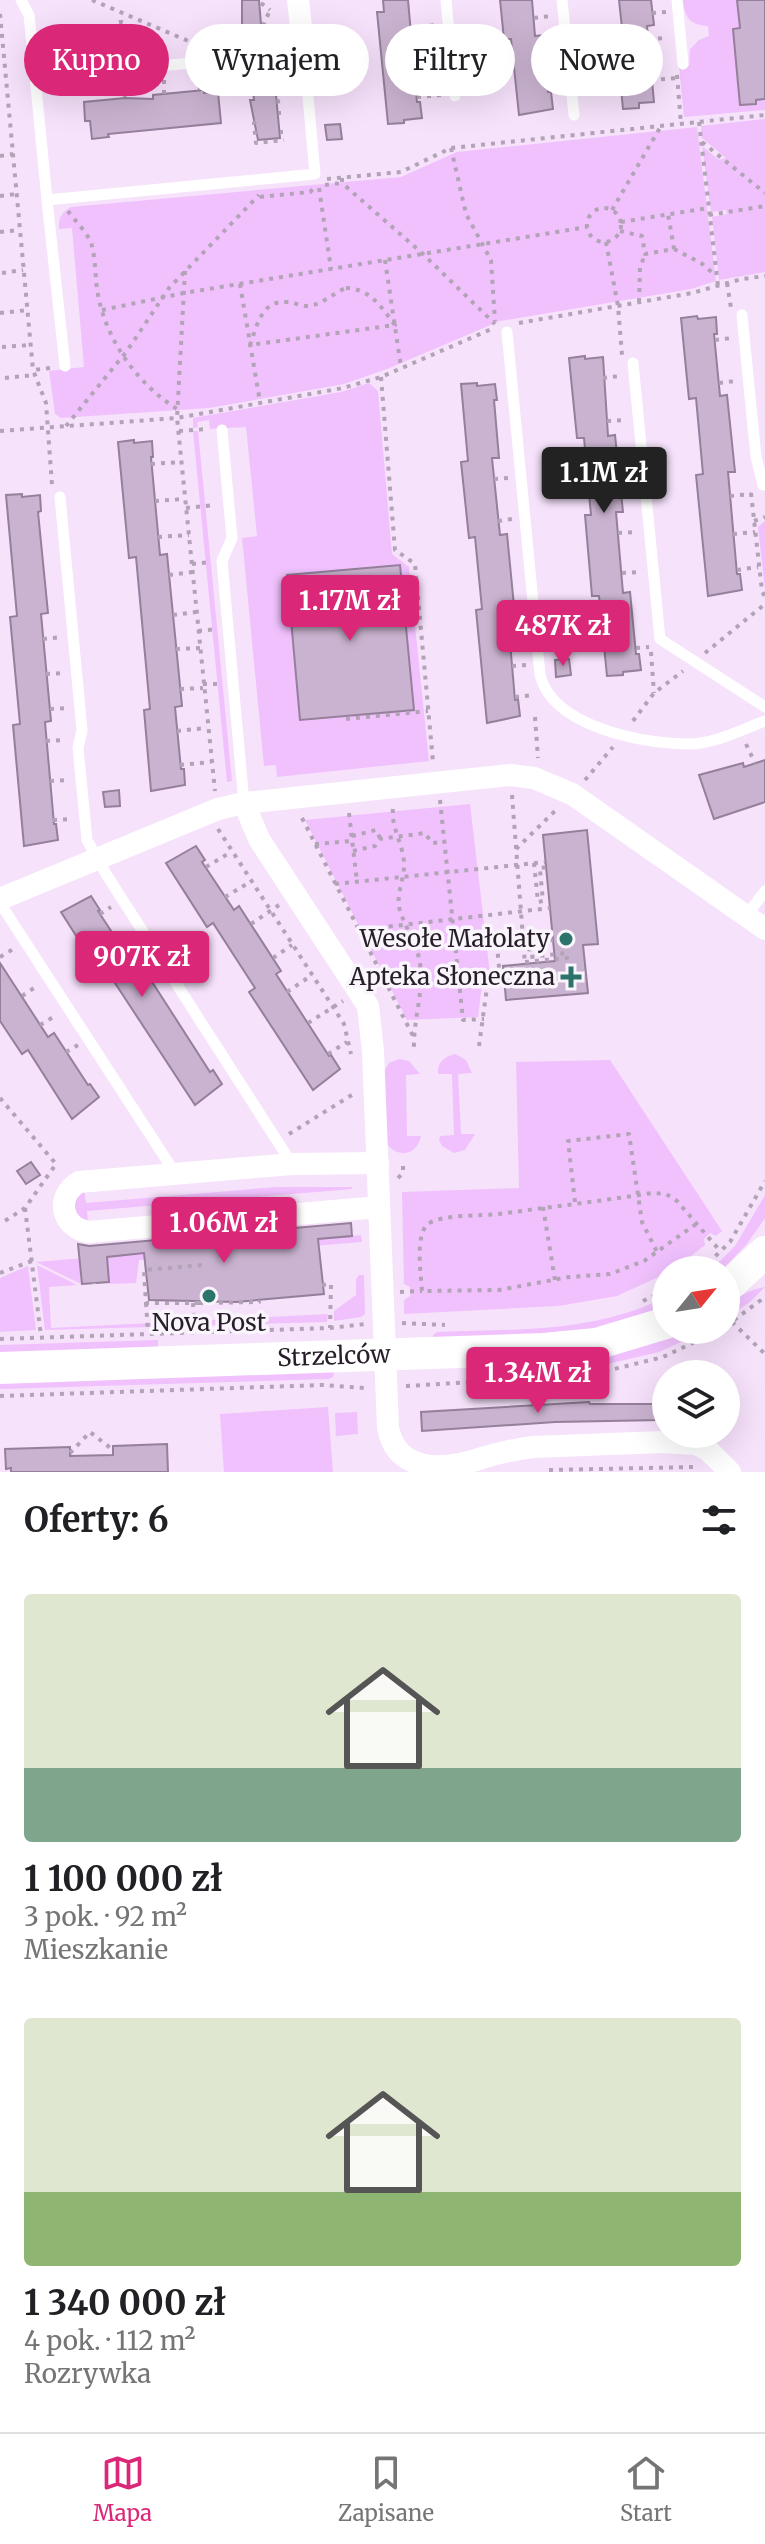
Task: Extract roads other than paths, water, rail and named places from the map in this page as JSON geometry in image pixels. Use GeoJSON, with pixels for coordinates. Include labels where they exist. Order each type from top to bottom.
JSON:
{"type":"FeatureCollection","features":[{"type":"Feature","properties":{"kind":"street"},"geometry":{"type":"LineString","coordinates":[[298,0],[301,24]]}},
{"type":"Feature","properties":{"kind":"street"},"geometry":{"type":"LineString","coordinates":[[0,901],[218,809],[244,803],[510,775],[548,782],[572,794],[765,929]]}},
{"type":"Feature","properties":{"kind":"street"},"geometry":{"type":"LineString","coordinates":[[244,803],[251,825],[368,1006],[389,1438],[399,1459],[416,1469],[449,1470],[533,1447],[662,1442],[696,1444],[708,1450],[730,1472]]}},
{"type":"Feature","properties":{"kind":"street"},"geometry":{"type":"LineString","coordinates":[[378,1163],[292,1164],[79,1182],[65,1195],[64,1210],[78,1230],[88,1232],[379,1207]]}},
{"type":"Feature","properties":{"kind":"street"},"geometry":{"type":"LineString","coordinates":[[740,1275],[764,1253]]}},
{"type":"Feature","properties":{"kind":"street","name":"Strzelców"},"geometry":{"type":"LineString","coordinates":[[0,1368],[575,1347],[610,1341],[652,1328]]}},
{"type":"Feature","properties":{"kind":"lane"},"geometry":{"type":"LineString","coordinates":[[21,0],[30,24]]}},
{"type":"Feature","properties":{"kind":"lane"},"geometry":{"type":"LineString","coordinates":[[446,0],[448,24]]}},
{"type":"Feature","properties":{"kind":"lane"},"geometry":{"type":"LineString","coordinates":[[562,0],[574,115]]}},
{"type":"Feature","properties":{"kind":"lane"},"geometry":{"type":"LineString","coordinates":[[677,0],[683,64]]}},
{"type":"Feature","properties":{"kind":"lane"},"geometry":{"type":"LineString","coordinates":[[38,96],[65,366]]}},
{"type":"Feature","properties":{"kind":"lane"},"geometry":{"type":"LineString","coordinates":[[47,200],[315,174],[308,96]]}},
{"type":"Feature","properties":{"kind":"lane"},"geometry":{"type":"LineString","coordinates":[[737,316],[756,457],[764,485]]}},
{"type":"Feature","properties":{"kind":"lane"},"geometry":{"type":"LineString","coordinates":[[509,328],[540,675],[546,694],[573,716],[608,730],[689,744],[704,742],[765,721]]}},
{"type":"Feature","properties":{"kind":"lane"},"geometry":{"type":"LineString","coordinates":[[633,363],[660,639],[765,707]]}},
{"type":"Feature","properties":{"kind":"lane"},"geometry":{"type":"LineString","coordinates":[[222,430],[232,538],[222,561],[244,803]]}},
{"type":"Feature","properties":{"kind":"lane"},"geometry":{"type":"LineString","coordinates":[[60,497],[82,730],[78,748],[87,840],[292,1164]]}},
{"type":"Feature","properties":{"kind":"lane"},"geometry":{"type":"LineString","coordinates":[[746,916],[765,891]]}},
{"type":"Feature","properties":{"kind":"lane"},"geometry":{"type":"LineString","coordinates":[[0,901],[175,1173]]}},
{"type":"Feature","properties":{"kind":"place","name":"Wesołe Małolaty"},"geometry":{"type":"Point","coordinates":[566,939]}},
{"type":"Feature","properties":{"kind":"place","name":"Apteka Słoneczna"},"geometry":{"type":"Point","coordinates":[571,977]}},
{"type":"Feature","properties":{"kind":"place","name":"Nova Post"},"geometry":{"type":"Point","coordinates":[209,1296]}}]}
